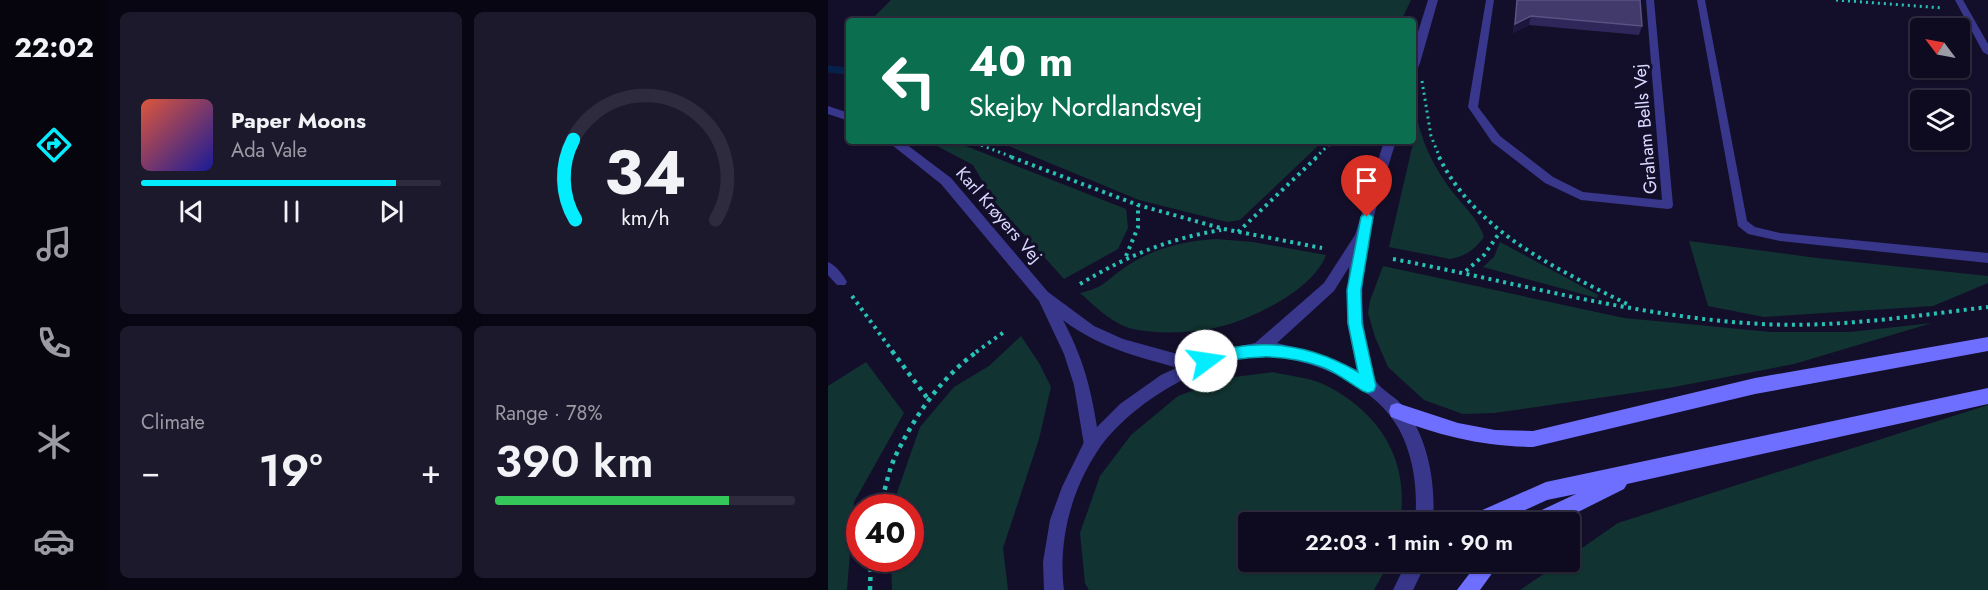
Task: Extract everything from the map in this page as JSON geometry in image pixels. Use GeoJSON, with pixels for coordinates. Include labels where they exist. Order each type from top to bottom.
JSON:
{"type":"FeatureCollection","features":[{"type":"Feature","properties":{"kind":"main road"},"geometry":{"type":"LineString","coordinates":[[1397,411],[1458,431],[1495,438],[1533,439],[1755,386],[1988,344]]}},
{"type":"Feature","properties":{"kind":"main road"},"geometry":{"type":"LineString","coordinates":[[1500,512],[1546,491],[1988,396]]}},
{"type":"Feature","properties":{"kind":"main road"},"geometry":{"type":"LineString","coordinates":[[1558,512],[1637,473]]}},
{"type":"Feature","properties":{"kind":"main road"},"geometry":{"type":"LineString","coordinates":[[1467,590],[1482,572]]}},
{"type":"Feature","properties":{"kind":"street"},"geometry":{"type":"LineString","coordinates":[[1416,58],[1433,0]]}},
{"type":"Feature","properties":{"kind":"street"},"geometry":{"type":"LineString","coordinates":[[828,110],[846,116]]}},
{"type":"Feature","properties":{"kind":"street","name":"Karl Krøyers Vej"},"geometry":{"type":"LineString","coordinates":[[897,144],[946,181],[1043,296],[1089,331],[1120,345],[1193,366]]}},
{"type":"Feature","properties":{"kind":"street"},"geometry":{"type":"LineString","coordinates":[[1368,386],[1355,323],[1354,290],[1362,234],[1389,144]]}},
{"type":"Feature","properties":{"kind":"street"},"geometry":{"type":"LineString","coordinates":[[1260,350],[1329,287],[1362,234]]}},
{"type":"Feature","properties":{"kind":"street","name":"Karl Krøyers Vej"},"geometry":{"type":"LineString","coordinates":[[1043,296],[1072,353],[1083,385],[1091,445]]}},
{"type":"Feature","properties":{"kind":"street"},"geometry":{"type":"LineString","coordinates":[[1054,590],[1051,570],[1061,507],[1091,445],[1137,400],[1193,366],[1219,356],[1260,350],[1304,356],[1327,362],[1368,386],[1397,411],[1418,452],[1427,502],[1426,512]]}},
{"type":"Feature","properties":{"kind":"street"},"geometry":{"type":"LineString","coordinates":[[1403,590],[1412,572]]}},
{"type":"Feature","properties":{"kind":"lane","name":"Graham Bells Vej"},"geometry":{"type":"LineString","coordinates":[[1490,0],[1473,107],[1496,139],[1549,180],[1581,196],[1668,205],[1650,0]]}},
{"type":"Feature","properties":{"kind":"lane"},"geometry":{"type":"LineString","coordinates":[[1701,0],[1742,223],[1752,231],[1780,237],[1988,258]]}},
{"type":"Feature","properties":{"kind":"lane"},"geometry":{"type":"LineString","coordinates":[[1959,0],[1988,52]]}},
{"type":"Feature","properties":{"kind":"lane"},"geometry":{"type":"LineString","coordinates":[[828,267],[841,282]]}},
{"type":"Feature","properties":{"kind":"path"},"geometry":{"type":"LineString","coordinates":[[1836,0],[1964,10]]}},
{"type":"Feature","properties":{"kind":"path"},"geometry":{"type":"LineString","coordinates":[[1416,69],[1426,91],[1426,113],[1432,144],[1450,177],[1467,201],[1500,232],[1561,272],[1632,307]]}},
{"type":"Feature","properties":{"kind":"path"},"geometry":{"type":"LineString","coordinates":[[978,144],[1138,205],[1224,229],[1322,248]]}},
{"type":"Feature","properties":{"kind":"path"},"geometry":{"type":"LineString","coordinates":[[1239,232],[1330,144]]}},
{"type":"Feature","properties":{"kind":"path"},"geometry":{"type":"LineString","coordinates":[[1126,256],[1138,227],[1138,205]]}},
{"type":"Feature","properties":{"kind":"path"},"geometry":{"type":"LineString","coordinates":[[1080,284],[1126,256],[1171,239],[1224,229]]}},
{"type":"Feature","properties":{"kind":"path"},"geometry":{"type":"LineString","coordinates":[[1466,271],[1484,255],[1500,232]]}},
{"type":"Feature","properties":{"kind":"path"},"geometry":{"type":"LineString","coordinates":[[1393,259],[1466,271],[1583,299],[1693,317],[1761,324],[1845,324],[1988,306]]}},
{"type":"Feature","properties":{"kind":"path"},"geometry":{"type":"LineString","coordinates":[[841,282],[928,399]]}},
{"type":"Feature","properties":{"kind":"path"},"geometry":{"type":"LineString","coordinates":[[884,494],[894,459],[928,399],[963,361],[1004,332]]}},
{"type":"Feature","properties":{"kind":"path"},"geometry":{"type":"LineString","coordinates":[[870,590],[871,572]]}},
{"type":"Feature","properties":{"kind":"green space"},"geometry":{"type":"Polygon","coordinates":[[[891,0],[1411,0],[1402,18],[873,18],[891,0]]]}},
{"type":"Feature","properties":{"kind":"green space"},"geometry":{"type":"Polygon","coordinates":[[[1418,122],[1423,140],[1435,166],[1474,218],[1484,237],[1469,252],[1456,258],[1450,259],[1389,247],[1413,144],[1416,144],[1418,122]]]}},
{"type":"Feature","properties":{"kind":"green space"},"geometry":{"type":"Polygon","coordinates":[[[936,144],[961,144],[1126,209],[1128,228],[1118,249],[1064,279],[994,201],[973,165],[936,144]]]}},
{"type":"Feature","properties":{"kind":"green space"},"geometry":{"type":"Polygon","coordinates":[[[1004,144],[1320,144],[1240,220],[1227,222],[1139,200],[1004,144]]]}},
{"type":"Feature","properties":{"kind":"green space"},"geometry":{"type":"Polygon","coordinates":[[[1216,239],[1253,242],[1326,255],[1319,268],[1293,293],[1241,320],[1210,329],[1151,332],[1125,327],[1111,319],[1080,293],[1100,286],[1134,261],[1156,251],[1180,244],[1216,239]]]}},
{"type":"Feature","properties":{"kind":"green space"},"geometry":{"type":"Polygon","coordinates":[[[1689,241],[1817,258],[1988,276],[1988,283],[1933,306],[1764,317],[1708,306],[1689,241]]]}},
{"type":"Feature","properties":{"kind":"green space"},"geometry":{"type":"Polygon","coordinates":[[[1500,242],[1598,295],[1597,298],[1483,267],[1494,257],[1500,242]]]}},
{"type":"Feature","properties":{"kind":"green space"},"geometry":{"type":"Polygon","coordinates":[[[1383,266],[1624,318],[1771,332],[1850,332],[1932,323],[1794,364],[1674,387],[1494,413],[1463,414],[1424,400],[1388,367],[1368,313],[1383,266]]]}},
{"type":"Feature","properties":{"kind":"green space"},"geometry":{"type":"Polygon","coordinates":[[[1021,336],[1039,363],[1051,387],[1039,439],[1003,548],[1008,590],[892,590],[891,572],[924,572],[924,494],[897,494],[920,427],[954,387],[989,366],[1021,336]]]}},
{"type":"Feature","properties":{"kind":"green space"},"geometry":{"type":"Polygon","coordinates":[[[866,362],[904,413],[858,494],[846,494],[847,590],[828,590],[828,386],[866,362]]]}},
{"type":"Feature","properties":{"kind":"green space"},"geometry":{"type":"Polygon","coordinates":[[[1273,372],[1305,378],[1323,384],[1343,395],[1375,423],[1386,440],[1395,458],[1402,499],[1401,512],[1238,512],[1238,572],[1384,572],[1374,590],[1089,590],[1085,583],[1080,533],[1100,476],[1131,435],[1178,396],[1226,378],[1273,372]]]}},
{"type":"Feature","properties":{"kind":"green space"},"geometry":{"type":"Polygon","coordinates":[[[1988,405],[1988,590],[1520,590],[1547,572],[1580,572],[1580,549],[1618,523],[1988,405]]]}},
{"type":"Feature","properties":{"kind":"building"},"geometry":{"type":"Polygon","coordinates":[[[1517,0],[1640,0],[1642,26],[1531,16],[1515,24],[1517,0]]]}},
{"type":"Feature","properties":{"kind":"waterway"},"geometry":{"type":"LineString","coordinates":[[828,69],[846,71]]}},
{"type":"Feature","properties":{"kind":"route"},"geometry":{"type":"LineString","coordinates":[[1206,361],[1219,356],[1260,350],[1304,356],[1327,362],[1368,386],[1355,323],[1354,290],[1362,234],[1367,217]]}}]}
